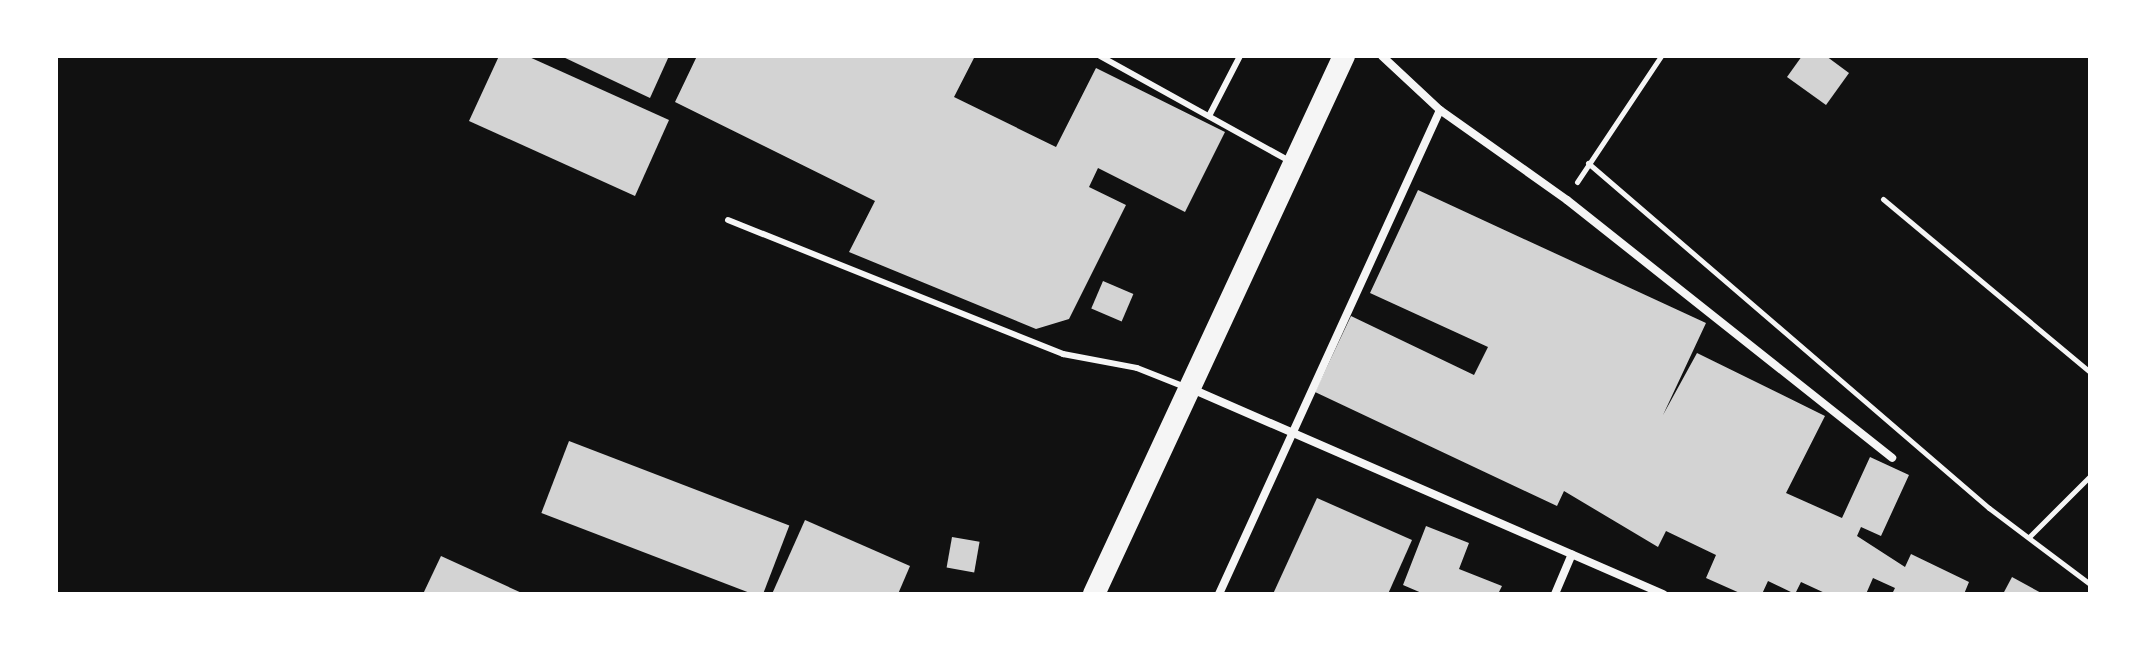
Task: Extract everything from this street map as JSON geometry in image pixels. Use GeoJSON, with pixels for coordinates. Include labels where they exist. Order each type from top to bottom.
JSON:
{"type":"FeatureCollection","features":[{"type":"Feature","properties":{"kind":"highway"},"geometry":{"type":"LineString","coordinates":[[1094,594],[1294,164],[1337,58]]}},
{"type":"Feature","properties":{"kind":"street"},"geometry":{"type":"LineString","coordinates":[[1382,56],[1440,110],[1567,200],[1892,458]]}},
{"type":"Feature","properties":{"kind":"street"},"geometry":{"type":"LineString","coordinates":[[1219,594],[1289,429],[1440,110]]}},
{"type":"Feature","properties":{"kind":"street"},"geometry":{"type":"LineString","coordinates":[[1191,389],[1663,594]]}},
{"type":"Feature","properties":{"kind":"street"},"geometry":{"type":"LineString","coordinates":[[1555,594],[1572,554]]}},
{"type":"Feature","properties":{"kind":"lane"},"geometry":{"type":"LineString","coordinates":[[1100,56],[1294,164]]}},
{"type":"Feature","properties":{"kind":"lane"},"geometry":{"type":"LineString","coordinates":[[1209,116],[1240,56]]}},
{"type":"Feature","properties":{"kind":"lane"},"geometry":{"type":"LineString","coordinates":[[728,220],[976,322],[1191,389]]}},
{"type":"Feature","properties":{"kind":"path"},"geometry":{"type":"LineString","coordinates":[[1567,200],[1588,163],[1661,56]]}},
{"type":"Feature","properties":{"kind":"path"},"geometry":{"type":"LineString","coordinates":[[1588,163],[2029,537],[2090,584]]}},
{"type":"Feature","properties":{"kind":"path"},"geometry":{"type":"LineString","coordinates":[[1883,199],[2090,372]]}},
{"type":"Feature","properties":{"kind":"path"},"geometry":{"type":"LineString","coordinates":[[2029,537],[2090,476]]}},
{"type":"Feature","properties":{"kind":"building"},"geometry":{"type":"Polygon","coordinates":[[[499,56],[527,56],[669,120],[635,196],[469,121],[499,56]]]}},
{"type":"Feature","properties":{"kind":"building"},"geometry":{"type":"Polygon","coordinates":[[[561,56],[669,56],[650,98],[561,56]]]}},
{"type":"Feature","properties":{"kind":"building"},"geometry":{"type":"Polygon","coordinates":[[[697,56],[975,56],[954,97],[1056,147],[1096,68],[1225,132],[1185,212],[1098,168],[1089,187],[1126,205],[1069,319],[1036,329],[849,252],[875,201],[675,102],[697,56]]]}},
{"type":"Feature","properties":{"kind":"building"},"geometry":{"type":"Polygon","coordinates":[[[1802,56],[1826,56],[1849,73],[1826,105],[1787,77],[1802,56]]]}},
{"type":"Feature","properties":{"kind":"building"},"geometry":{"type":"Polygon","coordinates":[[[1418,190],[1706,323],[1663,415],[1697,353],[1825,416],[1786,493],[1842,518],[1870,457],[1909,475],[1881,536],[1861,527],[1857,536],[1905,567],[1911,554],[1969,582],[1964,594],[1892,594],[1895,588],[1873,578],[1866,594],[1827,594],[1801,582],[1795,594],[1768,581],[1762,594],[1742,594],[1706,578],[1716,555],[1666,531],[1658,547],[1564,491],[1557,506],[1315,392],[1351,316],[1474,375],[1488,347],[1370,293],[1418,190]]]}},
{"type":"Feature","properties":{"kind":"building"},"geometry":{"type":"Polygon","coordinates":[[[1103,281],[1133,294],[1122,322],[1091,309],[1103,281]]]}},
{"type":"Feature","properties":{"kind":"building"},"geometry":{"type":"Polygon","coordinates":[[[569,441],[789,526],[763,594],[753,594],[541,513],[569,441]]]}},
{"type":"Feature","properties":{"kind":"building"},"geometry":{"type":"Polygon","coordinates":[[[1317,498],[1412,540],[1388,594],[1273,594],[1317,498]]]}},
{"type":"Feature","properties":{"kind":"building"},"geometry":{"type":"Polygon","coordinates":[[[805,520],[910,566],[898,594],[772,594],[805,520]]]}},
{"type":"Feature","properties":{"kind":"building"},"geometry":{"type":"Polygon","coordinates":[[[1426,526],[1469,543],[1459,569],[1502,586],[1498,594],[1424,594],[1403,585],[1426,526]]]}},
{"type":"Feature","properties":{"kind":"building"},"geometry":{"type":"Polygon","coordinates":[[[952,537],[980,542],[974,572],[947,568],[952,537]]]}},
{"type":"Feature","properties":{"kind":"building"},"geometry":{"type":"Polygon","coordinates":[[[441,556],[524,594],[423,594],[441,556]]]}},
{"type":"Feature","properties":{"kind":"building"},"geometry":{"type":"Polygon","coordinates":[[[2012,577],[2043,594],[2003,594],[2012,577]]]}}]}
